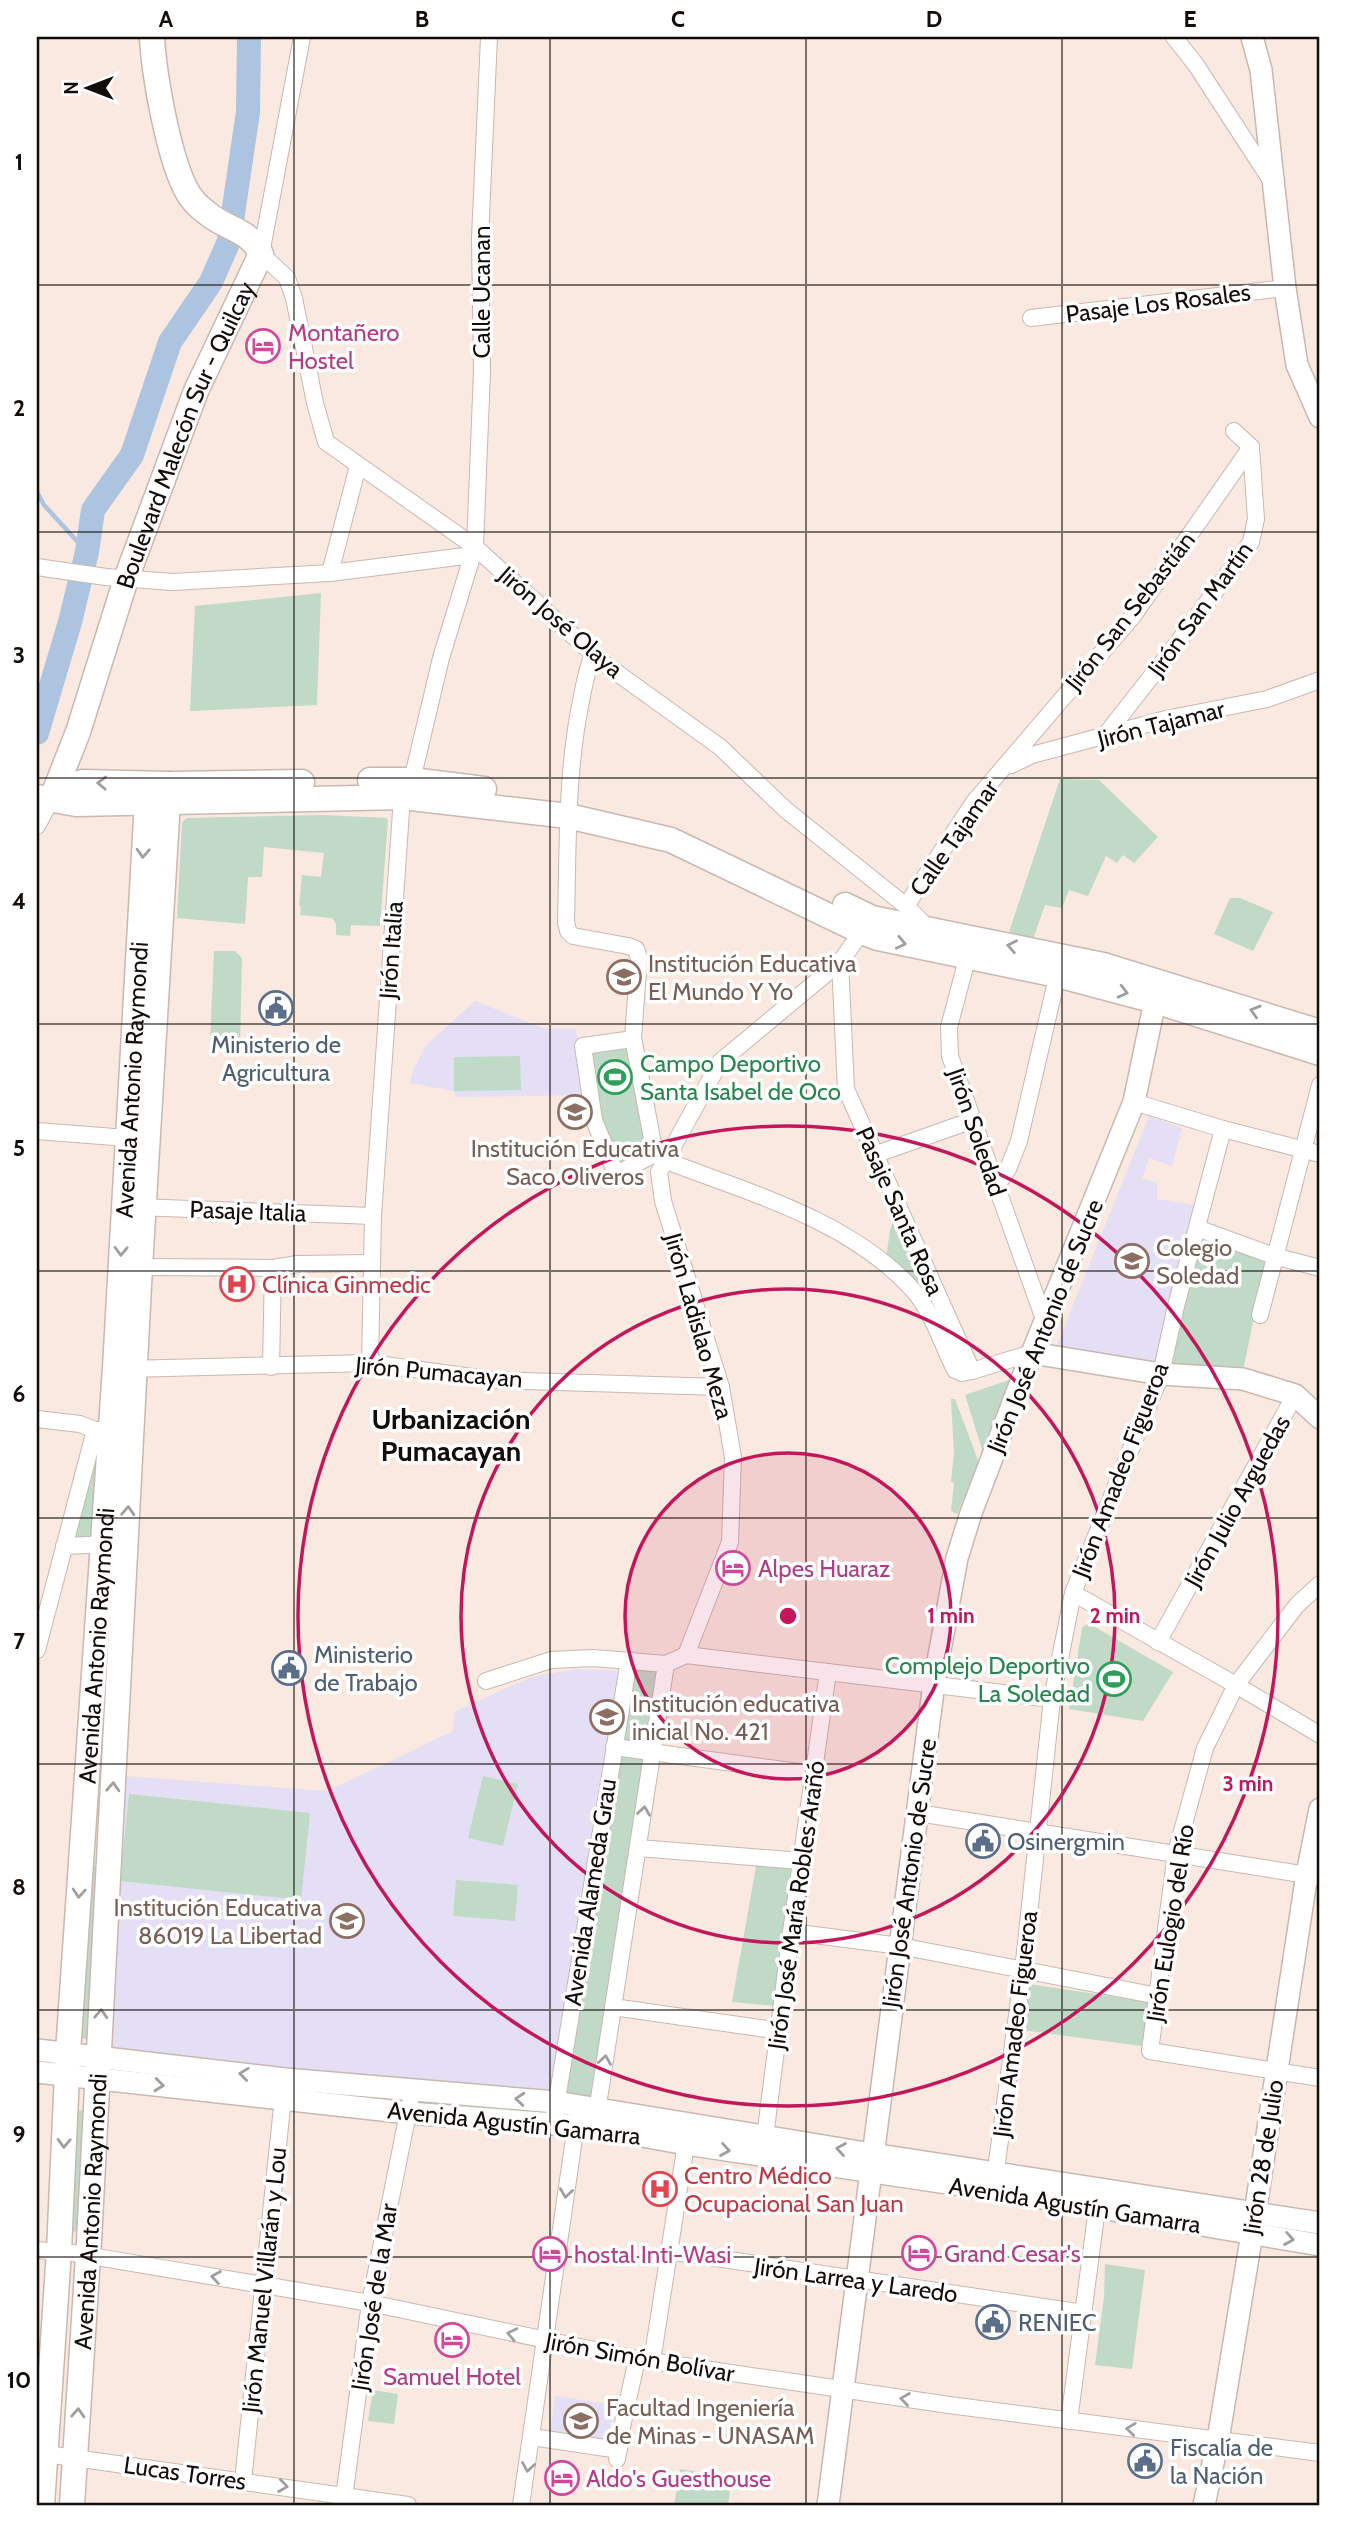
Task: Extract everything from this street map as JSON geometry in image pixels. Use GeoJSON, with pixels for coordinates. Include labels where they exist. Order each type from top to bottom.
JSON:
{"type":"FeatureCollection","features":[{"type":"Feature","properties":{"kind":"main road"},"geometry":{"type":"LineString","coordinates":[[152,37],[153,63],[176,166],[189,195],[208,215],[258,247]]}},
{"type":"Feature","properties":{"kind":"main road"},"geometry":{"type":"LineString","coordinates":[[1252,37],[1261,70],[1285,288],[1297,365],[1320,417]]}},
{"type":"Feature","properties":{"kind":"main road","name":"Boulevard Malecón Sur - Quilcay"},"geometry":{"type":"LineString","coordinates":[[44,798],[78,732],[116,578],[258,247]]}},
{"type":"Feature","properties":{"kind":"main road"},"geometry":{"type":"LineString","coordinates":[[44,798],[82,782],[158,793],[407,788],[569,808],[678,826],[712,851],[867,925],[1060,965],[1320,1032]]}},
{"type":"Feature","properties":{"kind":"main road","name":"Avenida Antonio Raymondi"},"geometry":{"type":"LineString","coordinates":[[72,2505],[120,1672],[113,1430],[126,1369],[140,1267],[127,1138],[158,793]]}},
{"type":"Feature","properties":{"kind":"main road","name":"Avenida Antonio Raymondi"},"geometry":{"type":"LineString","coordinates":[[126,1369],[158,793]]}},
{"type":"Feature","properties":{"kind":"main road"},"geometry":{"type":"LineString","coordinates":[[1159,992],[1320,1053]]}},
{"type":"Feature","properties":{"kind":"main road","name":"Jirón José Antonio de Sucre"},"geometry":{"type":"LineString","coordinates":[[828,2505],[934,1684],[957,1558],[971,1513],[1032,1353],[1135,1102],[1159,992]]}},
{"type":"Feature","properties":{"kind":"main road"},"geometry":{"type":"LineString","coordinates":[[1032,1353],[1161,1374],[1243,1379],[1296,1395],[1320,1418]]}},
{"type":"Feature","properties":{"kind":"main road","name":"Avenida Antonio Raymondi"},"geometry":{"type":"LineString","coordinates":[[43,2505],[41,2453],[48,2251],[67,2064],[94,1671],[115,1544]]}},
{"type":"Feature","properties":{"kind":"main road"},"geometry":{"type":"LineString","coordinates":[[94,1671],[120,1672]]}},
{"type":"Feature","properties":{"kind":"main road","name":"Jirón 28 de Julio"},"geometry":{"type":"LineString","coordinates":[[1204,2505],[1218,2440],[1254,2223],[1276,2071],[1313,1876],[1320,1809]]}},
{"type":"Feature","properties":{"kind":"main road"},"geometry":{"type":"LineString","coordinates":[[81,1858],[109,1859]]}},
{"type":"Feature","properties":{"kind":"main road","name":"Avenida Agustín Gamarra"},"geometry":{"type":"LineString","coordinates":[[37,2050],[67,2064],[284,2089],[409,2113],[553,2124],[589,2121],[765,2137],[870,2164]]}},
{"type":"Feature","properties":{"kind":"main road","name":"Avenida Agustín Gamarra"},"geometry":{"type":"LineString","coordinates":[[37,2072],[67,2064]]}},
{"type":"Feature","properties":{"kind":"main road","name":"Avenida Agustín Gamarra"},"geometry":{"type":"LineString","coordinates":[[284,2089],[412,2090],[556,2102],[589,2121],[686,2144],[995,2181],[1254,2223],[1320,2245]]}},
{"type":"Feature","properties":{"kind":"main road","name":"Avenida Agustín Gamarra"},"geometry":{"type":"LineString","coordinates":[[995,2181],[1097,2208],[1254,2223],[1320,2223]]}},
{"type":"Feature","properties":{"kind":"street","name":"Boulevard Malecón Sur - Quilcay"},"geometry":{"type":"LineString","coordinates":[[258,247],[302,37]]}},
{"type":"Feature","properties":{"kind":"street","name":"Calle Ucanan"},"geometry":{"type":"LineString","coordinates":[[474,551],[482,371],[480,238],[489,37]]}},
{"type":"Feature","properties":{"kind":"street"},"geometry":{"type":"LineString","coordinates":[[1174,37],[1203,75],[1274,184]]}},
{"type":"Feature","properties":{"kind":"street","name":"Jirón José Olaya"},"geometry":{"type":"LineString","coordinates":[[258,247],[287,278],[326,442],[474,551],[593,654],[720,747],[786,810],[906,906],[932,939]]}},
{"type":"Feature","properties":{"kind":"street","name":"Pasaje Los Rosales"},"geometry":{"type":"LineString","coordinates":[[1031,318],[1285,288]]}},
{"type":"Feature","properties":{"kind":"street"},"geometry":{"type":"LineString","coordinates":[[1234,431],[1251,447]]}},
{"type":"Feature","properties":{"kind":"street","name":"Jirón San Martín"},"geometry":{"type":"LineString","coordinates":[[1103,738],[1176,645],[1251,542],[1256,519],[1251,447]]}},
{"type":"Feature","properties":{"kind":"street","name":"Jirón San Sebastián"},"geometry":{"type":"LineString","coordinates":[[1003,770],[1133,616],[1251,447]]}},
{"type":"Feature","properties":{"kind":"street"},"geometry":{"type":"LineString","coordinates":[[330,573],[358,466]]}},
{"type":"Feature","properties":{"kind":"street","name":"Jirón José Olaya"},"geometry":{"type":"LineString","coordinates":[[42,567],[116,578],[173,582],[330,573],[474,551]]}},
{"type":"Feature","properties":{"kind":"street","name":"Jirón Italia"},"geometry":{"type":"LineString","coordinates":[[370,1363],[373,1216],[407,788],[441,658],[474,551]]}},
{"type":"Feature","properties":{"kind":"street","name":"Jirón Ladislao Meza"},"geometry":{"type":"LineString","coordinates":[[593,654],[587,667],[575,730],[569,808],[566,922],[568,931],[573,936],[636,949],[639,968],[633,1039],[659,1157],[663,1200],[721,1387],[733,1457],[730,1542],[686,1655]]}},
{"type":"Feature","properties":{"kind":"street","name":"Jirón Tajamar"},"geometry":{"type":"LineString","coordinates":[[1003,770],[1032,755],[1166,719],[1268,699],[1320,680]]}},
{"type":"Feature","properties":{"kind":"street","name":"Calle Tajamar"},"geometry":{"type":"LineString","coordinates":[[906,906],[974,802],[1003,770]]}},
{"type":"Feature","properties":{"kind":"street","name":"Boulevard Malecón Sur - Quilcay"},"geometry":{"type":"LineString","coordinates":[[37,826],[44,798]]}},
{"type":"Feature","properties":{"kind":"street"},"geometry":{"type":"LineString","coordinates":[[633,1039],[583,1046],[594,1120],[616,1174],[659,1157],[720,1062],[840,962],[867,925]]}},
{"type":"Feature","properties":{"kind":"street","name":"Jirón Soledad"},"geometry":{"type":"LineString","coordinates":[[970,948],[950,1027],[950,1056],[1045,1322]]}},
{"type":"Feature","properties":{"kind":"street","name":"Pasaje Santa Rosa"},"geometry":{"type":"LineString","coordinates":[[840,962],[846,1089],[972,1371]]}},
{"type":"Feature","properties":{"kind":"street"},"geometry":{"type":"LineString","coordinates":[[996,1187],[1008,1169],[1019,1141],[1060,965]]}},
{"type":"Feature","properties":{"kind":"street"},"geometry":{"type":"LineString","coordinates":[[1260,1315],[1275,1256],[1312,1152],[1320,1085]]}},
{"type":"Feature","properties":{"kind":"street"},"geometry":{"type":"LineString","coordinates":[[1135,1102],[1312,1152]]}},
{"type":"Feature","properties":{"kind":"street"},"geometry":{"type":"LineString","coordinates":[[874,1155],[973,1120]]}},
{"type":"Feature","properties":{"kind":"street","name":"Jirón Amadeo Figueroa"},"geometry":{"type":"LineString","coordinates":[[995,2181],[1023,1971],[1052,1699],[1073,1593],[1161,1374],[1176,1306],[1223,1129]]}},
{"type":"Feature","properties":{"kind":"street"},"geometry":{"type":"LineString","coordinates":[[37,1131],[127,1138]]}},
{"type":"Feature","properties":{"kind":"street"},"geometry":{"type":"LineString","coordinates":[[659,1157],[802,1214],[839,1233],[871,1254],[913,1291],[927,1310],[955,1370],[962,1373],[972,1371],[1032,1353]]}},
{"type":"Feature","properties":{"kind":"street","name":"Pasaje Italia"},"geometry":{"type":"LineString","coordinates":[[134,1206],[373,1216]]}},
{"type":"Feature","properties":{"kind":"street"},"geometry":{"type":"LineString","coordinates":[[1197,1228],[1275,1256],[1320,1268]]}},
{"type":"Feature","properties":{"kind":"street"},"geometry":{"type":"LineString","coordinates":[[140,1267],[273,1268],[298,1264],[370,1263]]}},
{"type":"Feature","properties":{"kind":"street"},"geometry":{"type":"LineString","coordinates":[[271,1367],[273,1268]]}},
{"type":"Feature","properties":{"kind":"street","name":"Jirón Pumacayan"},"geometry":{"type":"LineString","coordinates":[[126,1369],[370,1363],[494,1380],[721,1387]]}},
{"type":"Feature","properties":{"kind":"street","name":"Jirón Julio Arguedas"},"geometry":{"type":"LineString","coordinates":[[1158,1642],[1296,1395]]}},
{"type":"Feature","properties":{"kind":"street"},"geometry":{"type":"LineString","coordinates":[[37,1419],[113,1430],[64,1546],[37,1650]]}},
{"type":"Feature","properties":{"kind":"street"},"geometry":{"type":"LineString","coordinates":[[64,1546],[115,1544]]}},
{"type":"Feature","properties":{"kind":"street","name":"Jirón Eulogio del Río"},"geometry":{"type":"LineString","coordinates":[[1276,2071],[1150,2051],[1177,1853],[1205,1748],[1236,1685],[1297,1605],[1320,1584]]}},
{"type":"Feature","properties":{"kind":"street"},"geometry":{"type":"LineString","coordinates":[[1073,1593],[1320,1735]]}},
{"type":"Feature","properties":{"kind":"street"},"geometry":{"type":"LineString","coordinates":[[486,1681],[551,1660],[593,1658],[666,1664],[686,1655],[1052,1699]]}},
{"type":"Feature","properties":{"kind":"street","name":"Avenida Alameda Grau"},"geometry":{"type":"LineString","coordinates":[[553,2124],[629,1660]]}},
{"type":"Feature","properties":{"kind":"street","name":"Avenida Alameda Grau"},"geometry":{"type":"LineString","coordinates":[[521,2505],[546,2341],[613,2007],[666,1664]]}},
{"type":"Feature","properties":{"kind":"street","name":"Jirón José María Robles Arañó"},"geometry":{"type":"LineString","coordinates":[[765,2137],[828,1672]]}},
{"type":"Feature","properties":{"kind":"street"},"geometry":{"type":"LineString","coordinates":[[614,1747],[814,1774]]}},
{"type":"Feature","properties":{"kind":"street"},"geometry":{"type":"LineString","coordinates":[[918,1813],[1313,1876]]}},
{"type":"Feature","properties":{"kind":"street"},"geometry":{"type":"LineString","coordinates":[[638,1848],[801,1861]]}},
{"type":"Feature","properties":{"kind":"street"},"geometry":{"type":"LineString","coordinates":[[791,1932],[900,1946],[1158,1996]]}},
{"type":"Feature","properties":{"kind":"street"},"geometry":{"type":"LineString","coordinates":[[613,2007],[780,2031]]}},
{"type":"Feature","properties":{"kind":"street"},"geometry":{"type":"LineString","coordinates":[[1276,2071],[1320,2078]]}},
{"type":"Feature","properties":{"kind":"street","name":"Jirón Manuel Villarán y Lou"},"geometry":{"type":"LineString","coordinates":[[243,2481],[284,2089]]}},
{"type":"Feature","properties":{"kind":"street","name":"Jirón José de la Mar"},"geometry":{"type":"LineString","coordinates":[[344,2500],[369,2303],[412,2090]]}},
{"type":"Feature","properties":{"kind":"street"},"geometry":{"type":"LineString","coordinates":[[532,2437],[618,2455],[644,2360],[669,2251],[686,2144]]}},
{"type":"Feature","properties":{"kind":"street"},"geometry":{"type":"LineString","coordinates":[[1069,2421],[1097,2208]]}},
{"type":"Feature","properties":{"kind":"street","name":"Jirón Simón Bolívar"},"geometry":{"type":"LineString","coordinates":[[48,2251],[88,2255],[369,2303],[644,2360],[1069,2421],[1320,2452]]}},
{"type":"Feature","properties":{"kind":"street","name":"Jirón Larrea y Laredo"},"geometry":{"type":"LineString","coordinates":[[669,2251],[1084,2313]]}},
{"type":"Feature","properties":{"kind":"street","name":"Lucas Torres"},"geometry":{"type":"LineString","coordinates":[[41,2453],[243,2481],[344,2500],[408,2505]]}},
{"type":"Feature","properties":{"kind":"shaded area"},"geometry":{"type":"Polygon","coordinates":[[[475,1001],[545,1029],[576,1029],[587,1095],[455,1097],[454,1091],[410,1083],[413,1070],[426,1045],[475,1001]]]}},
{"type":"Feature","properties":{"kind":"shaded area"},"geometry":{"type":"Polygon","coordinates":[[[1149,1116],[1182,1128],[1172,1166],[1149,1158],[1142,1179],[1157,1182],[1157,1199],[1195,1205],[1156,1361],[1058,1351],[1057,1345],[1149,1116]]]}},
{"type":"Feature","properties":{"kind":"shaded area","name":"Institución Educativa 86019 La Libertad"},"geometry":{"type":"Polygon","coordinates":[[[576,1669],[621,1671],[550,2094],[106,2051],[124,1776],[328,1791],[453,1731],[454,1712],[531,1677],[576,1669]]]}},
{"type":"Feature","properties":{"kind":"shaded area","name":"Facultad Ingeniería de Minas - UNASAM"},"geometry":{"type":"Polygon","coordinates":[[[555,2396],[614,2405],[607,2447],[549,2438],[555,2396]]]}},
{"type":"Feature","properties":{"kind":"green space"},"geometry":{"type":"Polygon","coordinates":[[[321,593],[317,705],[190,711],[195,606],[321,593]]]}},
{"type":"Feature","properties":{"kind":"green space"},"geometry":{"type":"Polygon","coordinates":[[[1060,779],[1099,780],[1158,837],[1134,863],[1123,855],[1117,863],[1106,856],[1088,896],[1069,890],[1062,908],[1045,905],[1032,942],[1008,935],[1060,779]]]}},
{"type":"Feature","properties":{"kind":"green space"},"geometry":{"type":"Polygon","coordinates":[[[324,815],[388,820],[380,926],[351,925],[350,936],[336,935],[336,924],[332,918],[300,915],[302,875],[321,877],[324,853],[264,847],[262,877],[248,877],[245,924],[177,918],[182,822],[187,818],[324,815]]]}},
{"type":"Feature","properties":{"kind":"green space"},"geometry":{"type":"Polygon","coordinates":[[[1230,898],[1240,898],[1273,912],[1253,951],[1214,934],[1230,898]]]}},
{"type":"Feature","properties":{"kind":"green space"},"geometry":{"type":"Polygon","coordinates":[[[214,951],[235,951],[242,958],[240,1048],[216,1047],[216,1043],[210,1042],[214,951]]]}},
{"type":"Feature","properties":{"kind":"green space"},"geometry":{"type":"Polygon","coordinates":[[[627,1043],[647,1151],[616,1164],[596,1108],[601,1106],[590,1050],[627,1043]]]}},
{"type":"Feature","properties":{"kind":"green space"},"geometry":{"type":"Polygon","coordinates":[[[520,1056],[521,1090],[454,1091],[454,1057],[520,1056]]]}},
{"type":"Feature","properties":{"kind":"green space"},"geometry":{"type":"Polygon","coordinates":[[[893,1222],[896,1222],[928,1289],[926,1294],[886,1259],[893,1222]]]}},
{"type":"Feature","properties":{"kind":"green space"},"geometry":{"type":"Polygon","coordinates":[[[1207,1243],[1266,1259],[1242,1376],[1167,1363],[1197,1246],[1207,1243]]]}},
{"type":"Feature","properties":{"kind":"green space"},"geometry":{"type":"Polygon","coordinates":[[[1018,1377],[985,1459],[965,1395],[1018,1377]]]}},
{"type":"Feature","properties":{"kind":"green space"},"geometry":{"type":"Polygon","coordinates":[[[951,1399],[955,1399],[979,1463],[957,1514],[951,1511],[954,1454],[951,1399]]]}},
{"type":"Feature","properties":{"kind":"green space"},"geometry":{"type":"Polygon","coordinates":[[[101,1445],[99,1539],[74,1538],[101,1445]]]}},
{"type":"Feature","properties":{"kind":"green space"},"geometry":{"type":"Polygon","coordinates":[[[1088,1623],[1173,1672],[1143,1721],[1069,1709],[1082,1628],[1088,1623]]]}},
{"type":"Feature","properties":{"kind":"green space"},"geometry":{"type":"Polygon","coordinates":[[[631,1663],[662,1668],[648,1748],[620,1745],[631,1663]]]}},
{"type":"Feature","properties":{"kind":"green space"},"geometry":{"type":"Polygon","coordinates":[[[620,1754],[644,1759],[591,2099],[565,2094],[620,1754]]]}},
{"type":"Feature","properties":{"kind":"green space"},"geometry":{"type":"Polygon","coordinates":[[[483,1776],[518,1784],[503,1846],[468,1838],[483,1776]]]}},
{"type":"Feature","properties":{"kind":"green space"},"geometry":{"type":"Polygon","coordinates":[[[129,1794],[310,1813],[301,1900],[120,1881],[129,1794]]]}},
{"type":"Feature","properties":{"kind":"green space"},"geometry":{"type":"Polygon","coordinates":[[[757,1861],[794,1863],[776,2006],[732,2002],[757,1861]]]}},
{"type":"Feature","properties":{"kind":"green space"},"geometry":{"type":"Polygon","coordinates":[[[87,1866],[98,1866],[89,2039],[77,2038],[87,1866]]]}},
{"type":"Feature","properties":{"kind":"green space"},"geometry":{"type":"Polygon","coordinates":[[[456,1880],[518,1885],[515,1921],[453,1916],[456,1880]]]}},
{"type":"Feature","properties":{"kind":"green space"},"geometry":{"type":"Polygon","coordinates":[[[1029,1984],[1149,2002],[1142,2046],[1021,2030],[1029,1984]]]}},
{"type":"Feature","properties":{"kind":"green space"},"geometry":{"type":"Polygon","coordinates":[[[73,2110],[91,2111],[84,2233],[66,2230],[73,2110]]]}},
{"type":"Feature","properties":{"kind":"green space"},"geometry":{"type":"Polygon","coordinates":[[[1105,2264],[1145,2270],[1132,2369],[1095,2365],[1104,2297],[1105,2264]]]}},
{"type":"Feature","properties":{"kind":"green space"},"geometry":{"type":"Polygon","coordinates":[[[373,2390],[398,2394],[394,2424],[368,2421],[373,2390]]]}},
{"type":"Feature","properties":{"kind":"green space"},"geometry":{"type":"Polygon","coordinates":[[[680,2469],[732,2477],[728,2505],[674,2505],[680,2469]]]}},
{"type":"Feature","properties":{"kind":"waterway"},"geometry":{"type":"LineString","coordinates":[[37,733],[70,622],[87,552],[93,510],[132,455],[170,342],[211,282],[229,241],[248,112],[249,37]]}},
{"type":"Feature","properties":{"kind":"waterway"},"geometry":{"type":"LineString","coordinates":[[37,492],[44,505],[87,552]]}},
{"type":"Feature","properties":{"kind":"place","name":"Montañero Hostel"},"geometry":{"type":"Point","coordinates":[263,346]}},
{"type":"Feature","properties":{"kind":"place","name":"Institución Educativa El Mundo Y Yo"},"geometry":{"type":"Point","coordinates":[624,977]}},
{"type":"Feature","properties":{"kind":"place","name":"Ministerio de Agricultura"},"geometry":{"type":"Point","coordinates":[276,1008]}},
{"type":"Feature","properties":{"kind":"place","name":"Campo Deportivo Santa Isabel de Oco"},"geometry":{"type":"Point","coordinates":[615,1077]}},
{"type":"Feature","properties":{"kind":"place","name":"Institución Educativa Saco Oliveros"},"geometry":{"type":"Point","coordinates":[575,1112]}},
{"type":"Feature","properties":{"kind":"place","name":"Colegio Soledad"},"geometry":{"type":"Point","coordinates":[1132,1261]}},
{"type":"Feature","properties":{"kind":"place","name":"Clínica Ginmedic"},"geometry":{"type":"Point","coordinates":[237,1284]}},
{"type":"Feature","properties":{"kind":"place","name":"Alpes Huaraz"},"geometry":{"type":"Point","coordinates":[733,1568]}},
{"type":"Feature","properties":{"kind":"place","name":"Ministerio de Trabajo"},"geometry":{"type":"Point","coordinates":[289,1668]}},
{"type":"Feature","properties":{"kind":"place","name":"Complejo Deportivo La Soledad"},"geometry":{"type":"Point","coordinates":[1114,1679]}},
{"type":"Feature","properties":{"kind":"place","name":"Institución educativa inicial No. 421"},"geometry":{"type":"Point","coordinates":[607,1717]}},
{"type":"Feature","properties":{"kind":"place","name":"Osinergmin"},"geometry":{"type":"Point","coordinates":[983,1841]}},
{"type":"Feature","properties":{"kind":"place","name":"Institución Educativa 86019 La Libertad"},"geometry":{"type":"Point","coordinates":[347,1921]}},
{"type":"Feature","properties":{"kind":"place","name":"Centro Médico Ocupacional San Juan"},"geometry":{"type":"Point","coordinates":[660,2189]}},
{"type":"Feature","properties":{"kind":"place","name":"Grand Cesar's"},"geometry":{"type":"Point","coordinates":[919,2253]}},
{"type":"Feature","properties":{"kind":"place","name":"hostal Inti-Wasi"},"geometry":{"type":"Point","coordinates":[550,2254]}},
{"type":"Feature","properties":{"kind":"place","name":"RENIEC"},"geometry":{"type":"Point","coordinates":[993,2322]}},
{"type":"Feature","properties":{"kind":"place","name":"Samuel Hotel"},"geometry":{"type":"Point","coordinates":[452,2340]}},
{"type":"Feature","properties":{"kind":"place","name":"Facultad Ingeniería de Minas - UNASAM"},"geometry":{"type":"Point","coordinates":[581,2421]}},
{"type":"Feature","properties":{"kind":"place","name":"Fiscalía de la Nación"},"geometry":{"type":"Point","coordinates":[1145,2461]}},
{"type":"Feature","properties":{"kind":"place","name":"Aldo's Guesthouse"},"geometry":{"type":"Point","coordinates":[562,2478]}},
{"type":"Feature","properties":{"kind":"district","name":"Urbanización Pumacayan"},"geometry":{"type":"Point","coordinates":[451,1435]}}]}
